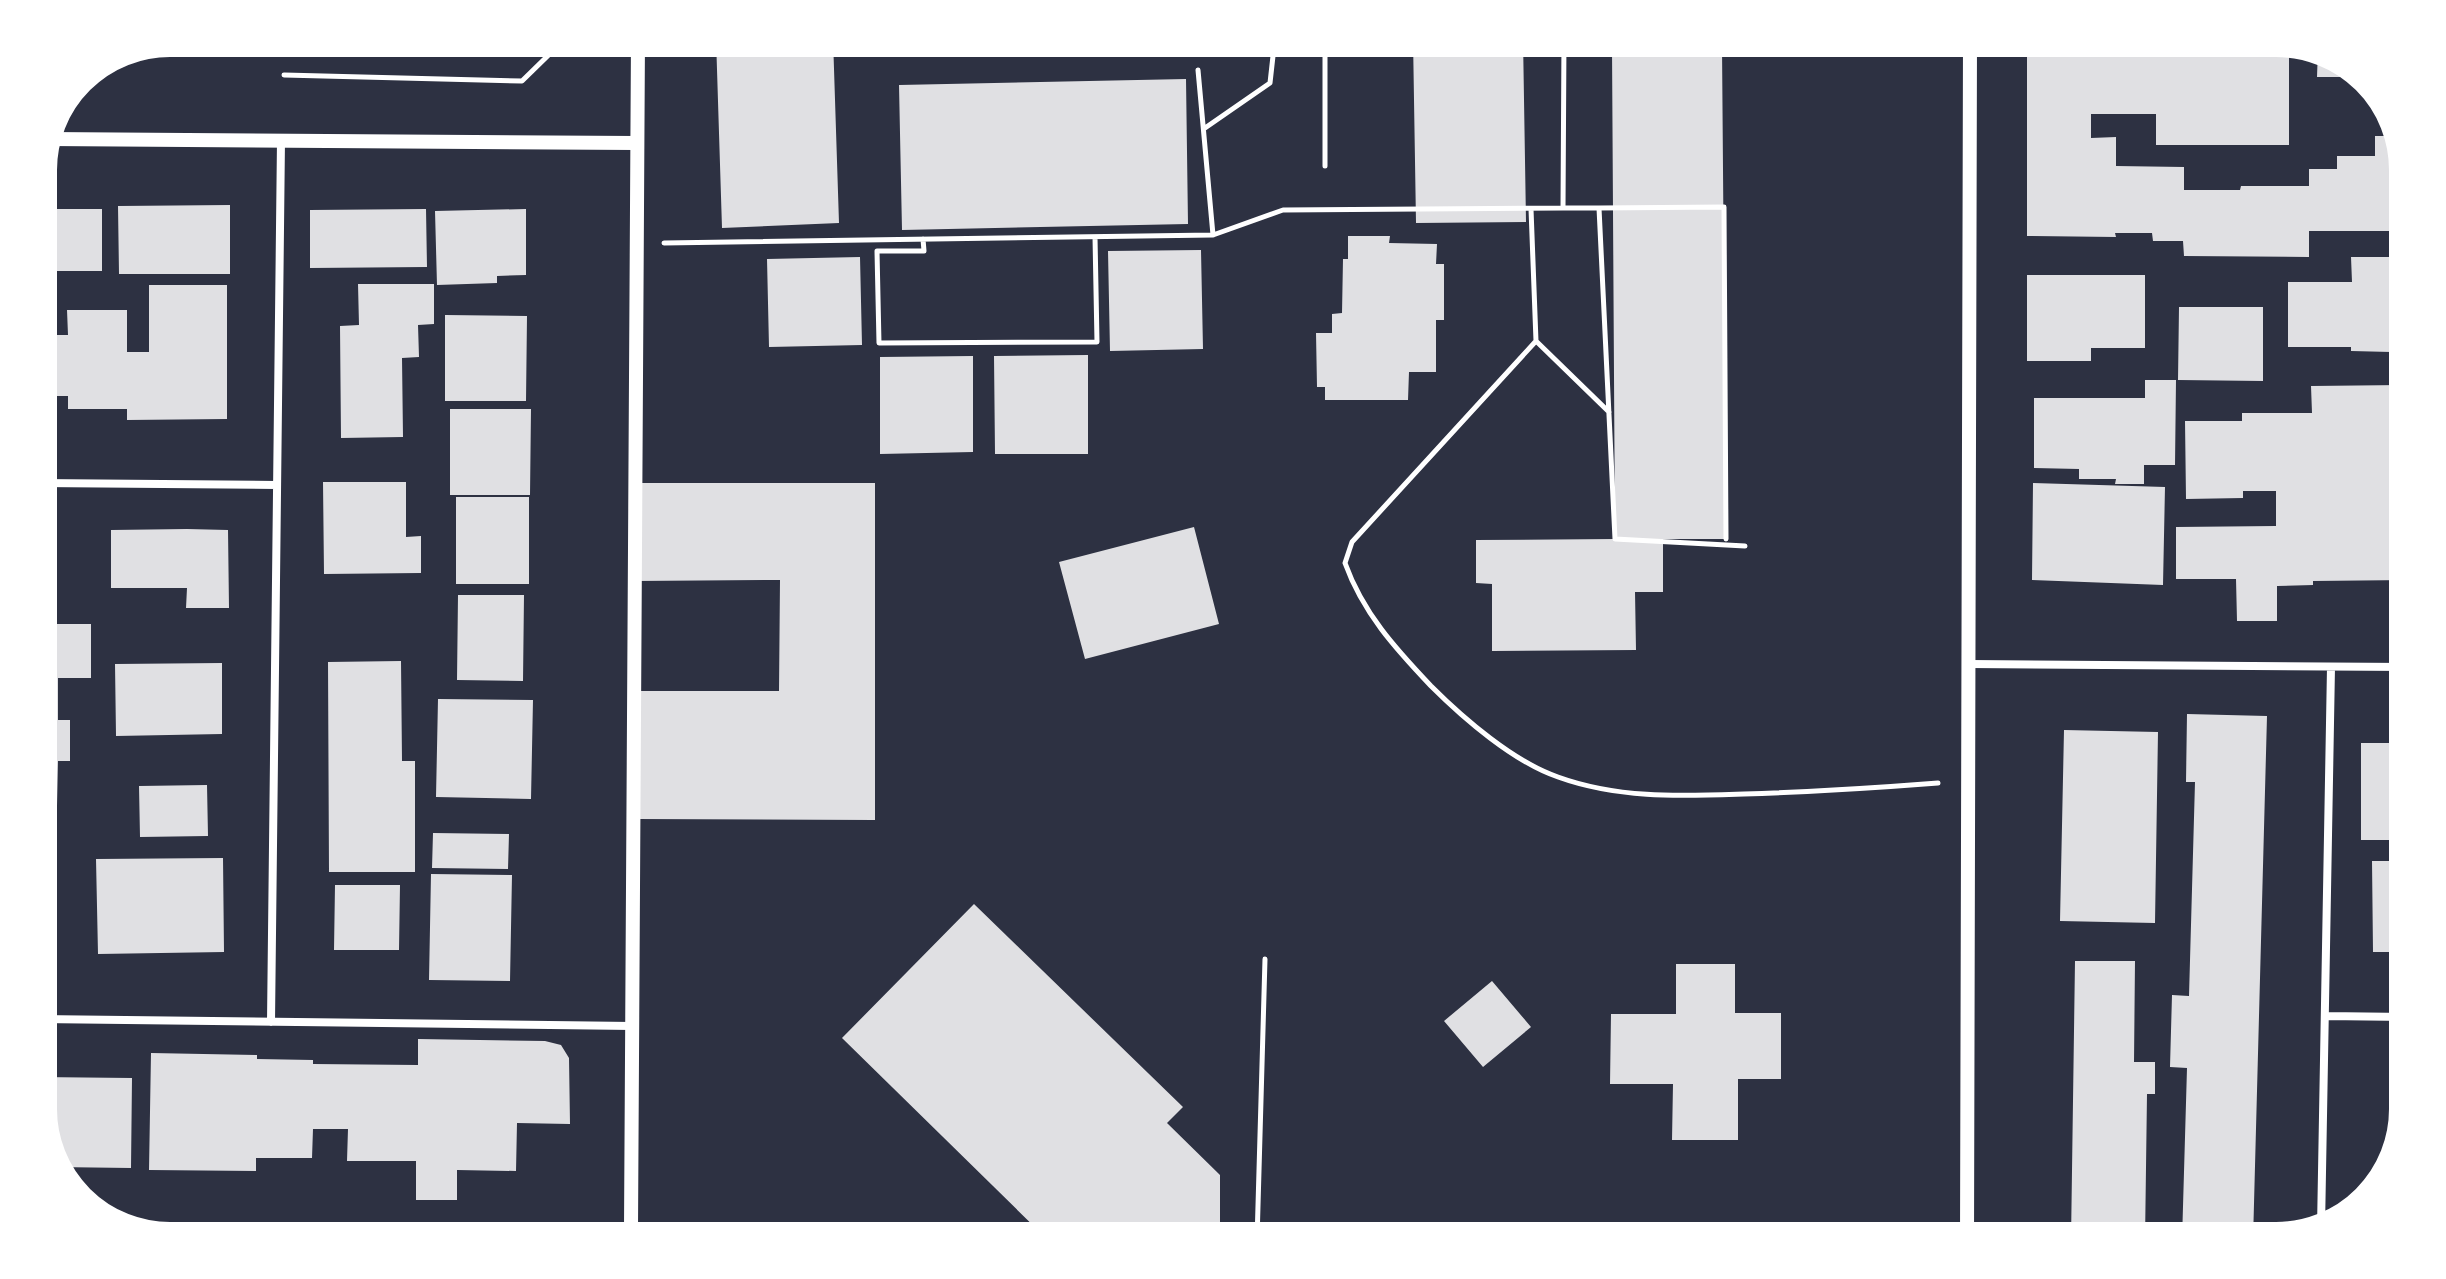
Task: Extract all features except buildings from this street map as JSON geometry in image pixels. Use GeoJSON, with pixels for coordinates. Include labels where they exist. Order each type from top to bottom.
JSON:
{"type":"FeatureCollection","features":[{"type":"Feature","properties":{"kind":"street"},"geometry":{"type":"LineString","coordinates":[[631,1227],[638,52]]}},
{"type":"Feature","properties":{"kind":"street"},"geometry":{"type":"LineString","coordinates":[[1967,1227],[1970,52]]}},
{"type":"Feature","properties":{"kind":"street"},"geometry":{"type":"LineString","coordinates":[[56,139],[636,143]]}},
{"type":"Feature","properties":{"kind":"street"},"geometry":{"type":"LineString","coordinates":[[271,1022],[281,140]]}},
{"type":"Feature","properties":{"kind":"street"},"geometry":{"type":"LineString","coordinates":[[52,483],[277,485]]}},
{"type":"Feature","properties":{"kind":"street"},"geometry":{"type":"LineString","coordinates":[[1969,664],[2394,667]]}},
{"type":"Feature","properties":{"kind":"street"},"geometry":{"type":"LineString","coordinates":[[2321,1218],[2331,667]]}},
{"type":"Feature","properties":{"kind":"street"},"geometry":{"type":"LineString","coordinates":[[2325,1016],[2394,1017]]}},
{"type":"Feature","properties":{"kind":"street"},"geometry":{"type":"LineString","coordinates":[[52,1019],[633,1026]]}},
{"type":"Feature","properties":{"kind":"path"},"geometry":{"type":"LineString","coordinates":[[284,75],[522,81],[552,52]]}},
{"type":"Feature","properties":{"kind":"path"},"geometry":{"type":"LineString","coordinates":[[1205,128],[1270,83],[1273,52]]}},
{"type":"Feature","properties":{"kind":"path"},"geometry":{"type":"LineString","coordinates":[[1325,52],[1325,166]]}},
{"type":"Feature","properties":{"kind":"path"},"geometry":{"type":"LineString","coordinates":[[1563,208],[1564,52]]}},
{"type":"Feature","properties":{"kind":"path"},"geometry":{"type":"LineString","coordinates":[[1198,70],[1213,235]]}},
{"type":"Feature","properties":{"kind":"path"},"geometry":{"type":"LineString","coordinates":[[635,243],[1213,235],[1283,210],[1724,207],[1726,539]]}},
{"type":"Feature","properties":{"kind":"path"},"geometry":{"type":"LineString","coordinates":[[1599,208],[1615,539],[1745,546]]}},
{"type":"Feature","properties":{"kind":"path"},"geometry":{"type":"LineString","coordinates":[[1531,209],[1536,341],[1610,413]]}},
{"type":"Feature","properties":{"kind":"path"},"geometry":{"type":"LineString","coordinates":[[923,239],[924,251],[877,251],[879,343],[1097,342],[1095,237]]}},
{"type":"Feature","properties":{"kind":"path"},"geometry":{"type":"LineString","coordinates":[[1536,341],[1352,542],[1345,563],[1366,610],[1390,643],[1442,696],[1523,760],[1556,777],[1635,795],[1763,794],[1969,780]]}},
{"type":"Feature","properties":{"kind":"path"},"geometry":{"type":"LineString","coordinates":[[1257,1227],[1265,959]]}}]}
